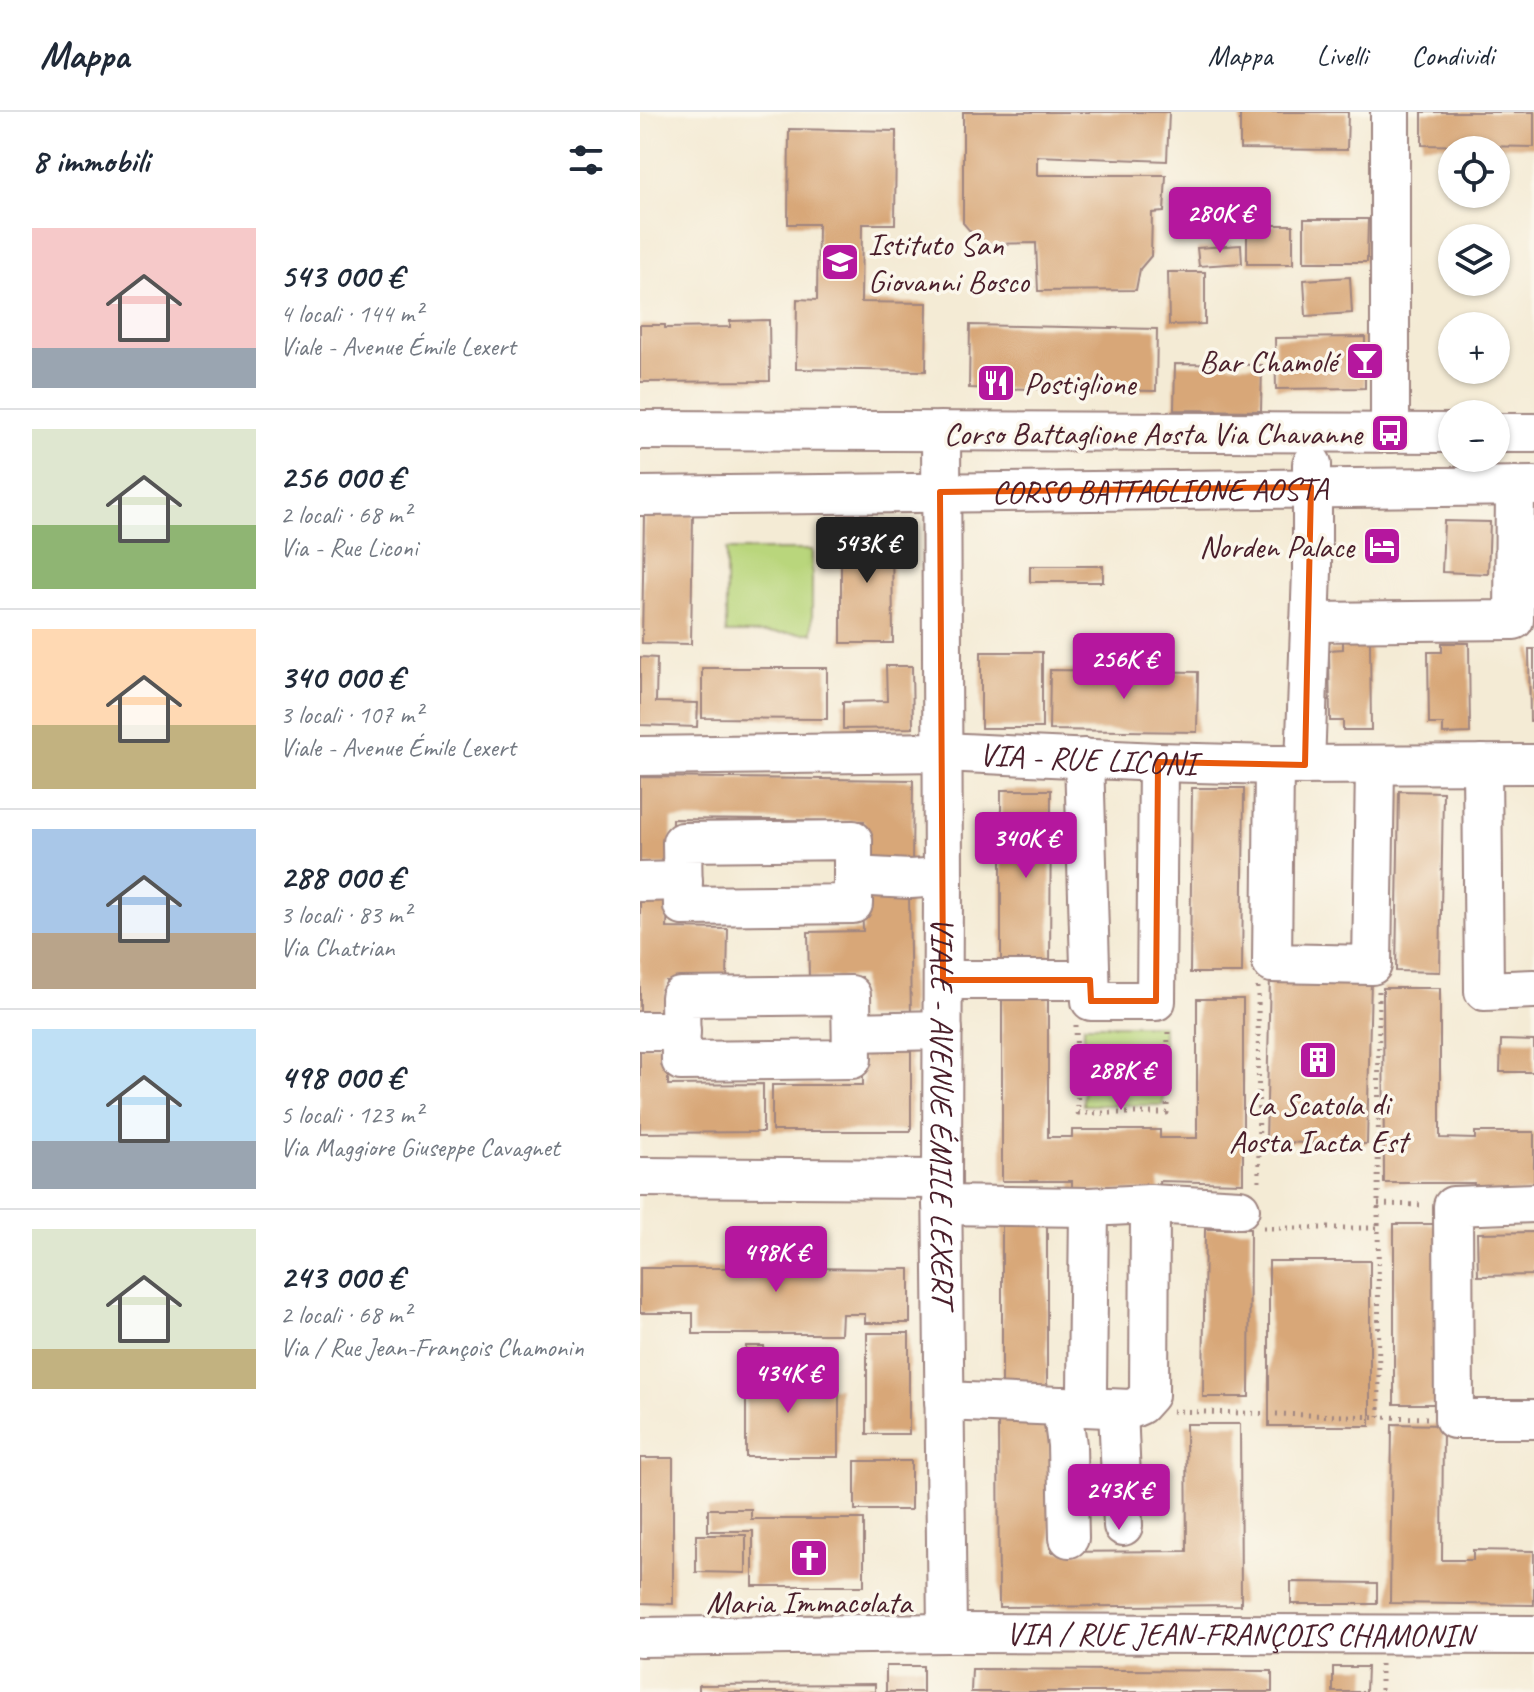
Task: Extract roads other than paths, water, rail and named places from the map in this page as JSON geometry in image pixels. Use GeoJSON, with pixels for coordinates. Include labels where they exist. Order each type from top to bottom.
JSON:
{"type":"FeatureCollection","features":[{"type":"Feature","properties":{"kind":"street"},"geometry":{"type":"LineString","coordinates":[[1390,112],[1390,433]]}},
{"type":"Feature","properties":{"kind":"street","name":"CORSO BATTAGLIONE AOSTA"},"geometry":{"type":"LineString","coordinates":[[640,430],[1438,433]]}},
{"type":"Feature","properties":{"kind":"street","name":"VIALE - AVENUE ÉMILE LEXERT"},"geometry":{"type":"LineString","coordinates":[[941,431],[942,1192],[947,1633]]}},
{"type":"Feature","properties":{"kind":"street"},"geometry":{"type":"LineString","coordinates":[[1316,432],[1311,487],[1310,622],[1289,765],[1272,963],[1372,965],[1375,766]]}},
{"type":"Feature","properties":{"kind":"street"},"geometry":{"type":"LineString","coordinates":[[1510,433],[1534,433]]}},
{"type":"Feature","properties":{"kind":"street"},"geometry":{"type":"LineString","coordinates":[[1310,622],[1514,620],[1525,486]]}},
{"type":"Feature","properties":{"kind":"street","name":"CORSO BATTAGLIONE AOSTA"},"geometry":{"type":"LineString","coordinates":[[640,496],[1525,486]]}},
{"type":"Feature","properties":{"kind":"street","name":"VIA - RUE LICONI"},"geometry":{"type":"LineString","coordinates":[[640,756],[943,752],[1289,765],[1534,764]]}},
{"type":"Feature","properties":{"kind":"street"},"geometry":{"type":"LineString","coordinates":[[1084,758],[1083,980],[1091,1001],[1156,1001],[1158,762]]}},
{"type":"Feature","properties":{"kind":"street"},"geometry":{"type":"LineString","coordinates":[[1482,764],[1484,991],[1534,989]]}},
{"type":"Feature","properties":{"kind":"street"},"geometry":{"type":"LineString","coordinates":[[853,840],[853,904],[683,906],[683,881],[682,842],[853,840]]}},
{"type":"Feature","properties":{"kind":"street"},"geometry":{"type":"LineString","coordinates":[[853,876],[943,877]]}},
{"type":"Feature","properties":{"kind":"street"},"geometry":{"type":"LineString","coordinates":[[640,882],[683,881]]}},
{"type":"Feature","properties":{"kind":"street"},"geometry":{"type":"LineString","coordinates":[[943,980],[1083,980]]}},
{"type":"Feature","properties":{"kind":"street"},"geometry":{"type":"LineString","coordinates":[[851,995],[852,1059],[681,1061],[681,1031],[680,997],[851,995]]}},
{"type":"Feature","properties":{"kind":"street"},"geometry":{"type":"LineString","coordinates":[[852,1032],[943,1030]]}},
{"type":"Feature","properties":{"kind":"street"},"geometry":{"type":"LineString","coordinates":[[640,1031],[681,1031]]}},
{"type":"Feature","properties":{"kind":"street"},"geometry":{"type":"LineString","coordinates":[[653,1178],[866,1179],[942,1192],[1089,1207],[1150,1204],[1255,1211]]}},
{"type":"Feature","properties":{"kind":"street"},"geometry":{"type":"LineString","coordinates":[[1534,1203],[1453,1206],[1454,1419],[1534,1419]]}},
{"type":"Feature","properties":{"kind":"street"},"geometry":{"type":"LineString","coordinates":[[1110,1402],[1150,1204]]}},
{"type":"Feature","properties":{"kind":"street"},"geometry":{"type":"LineString","coordinates":[[1089,1207],[1123,1526]]}},
{"type":"Feature","properties":{"kind":"street"},"geometry":{"type":"LineString","coordinates":[[944,1401],[1110,1402]]}},
{"type":"Feature","properties":{"kind":"street"},"geometry":{"type":"LineString","coordinates":[[1069,1538],[1064,1423],[1110,1402]]}},
{"type":"Feature","properties":{"kind":"street","name":"VIA / RUE JEAN-FRANÇOIS CHAMONIN"},"geometry":{"type":"LineString","coordinates":[[640,1637],[947,1633],[1534,1635]]}},
{"type":"Feature","properties":{"kind":"place","name":"Istituto San Giovanni Bosco"},"geometry":{"type":"Point","coordinates":[840,262]}},
{"type":"Feature","properties":{"kind":"place","name":"Bar Chamolé"},"geometry":{"type":"Point","coordinates":[1365,361]}},
{"type":"Feature","properties":{"kind":"place","name":"Postiglione"},"geometry":{"type":"Point","coordinates":[996,383]}},
{"type":"Feature","properties":{"kind":"place","name":"Corso Battaglione Aosta Via Chavanne"},"geometry":{"type":"Point","coordinates":[1390,433]}},
{"type":"Feature","properties":{"kind":"place","name":"Norden Palace"},"geometry":{"type":"Point","coordinates":[1382,546]}},
{"type":"Feature","properties":{"kind":"place","name":"La Scatola di Aosta Iacta Est"},"geometry":{"type":"Point","coordinates":[1318,1060]}},
{"type":"Feature","properties":{"kind":"place","name":"Maria Immacolata"},"geometry":{"type":"Point","coordinates":[809,1558]}}]}
